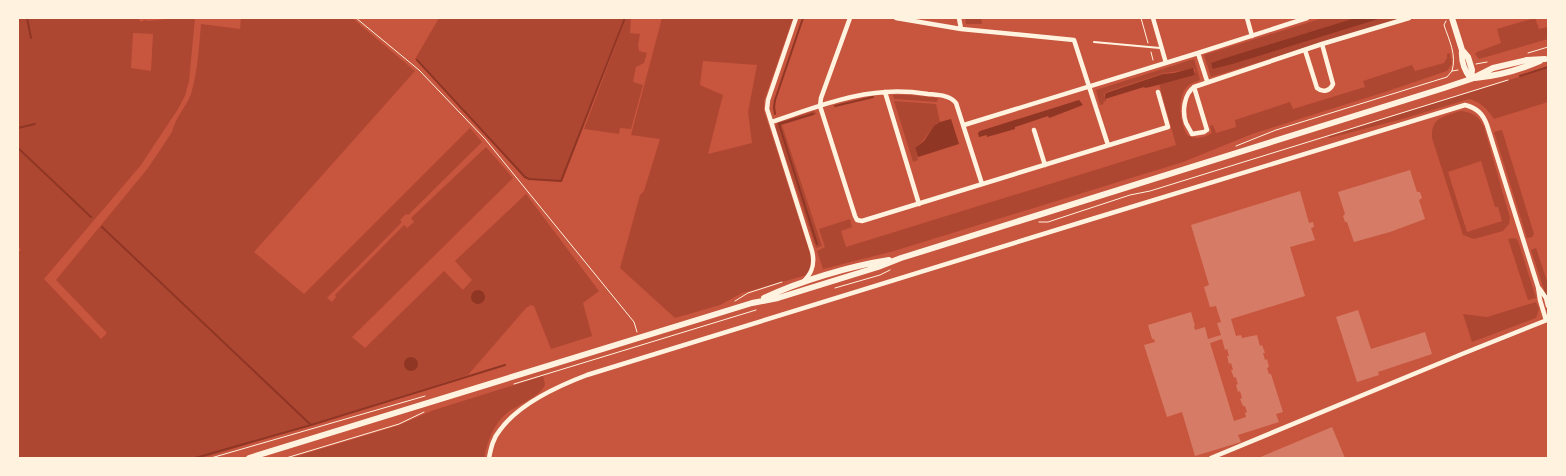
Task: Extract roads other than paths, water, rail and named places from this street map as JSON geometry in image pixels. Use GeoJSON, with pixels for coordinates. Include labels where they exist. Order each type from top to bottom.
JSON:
{"type":"FeatureCollection","features":[{"type":"Feature","properties":{"kind":"main road"},"geometry":{"type":"LineString","coordinates":[[1452,18],[1462,50],[1462,62],[1465,72],[1471,78]]}},
{"type":"Feature","properties":{"kind":"main road"},"geometry":{"type":"LineString","coordinates":[[249,458],[396,414],[638,335],[778,298],[878,267],[900,258],[1471,78],[1493,68],[1527,60],[1547,58]]}},
{"type":"Feature","properties":{"kind":"main road"},"geometry":{"type":"LineString","coordinates":[[752,304],[776,292],[802,283],[877,262],[900,258]]}},
{"type":"Feature","properties":{"kind":"street"},"geometry":{"type":"LineString","coordinates":[[796,18],[768,100],[767,109],[812,251],[813,268],[802,283]]}},
{"type":"Feature","properties":{"kind":"street"},"geometry":{"type":"LineString","coordinates":[[850,18],[821,98],[820,106],[852,207],[857,220],[862,222],[1168,127],[1158,92]]}},
{"type":"Feature","properties":{"kind":"street"},"geometry":{"type":"LineString","coordinates":[[896,18],[961,29],[1074,40],[1108,145]]}},
{"type":"Feature","properties":{"kind":"street"},"geometry":{"type":"LineString","coordinates":[[960,18],[961,29]]}},
{"type":"Feature","properties":{"kind":"street"},"geometry":{"type":"LineString","coordinates":[[1153,18],[1166,63]]}},
{"type":"Feature","properties":{"kind":"street"},"geometry":{"type":"LineString","coordinates":[[1247,18],[1252,36]]}},
{"type":"Feature","properties":{"kind":"street"},"geometry":{"type":"LineString","coordinates":[[964,125],[1307,18]]}},
{"type":"Feature","properties":{"kind":"street"},"geometry":{"type":"LineString","coordinates":[[1194,87],[1207,130],[1192,134],[1186,122],[1184,107],[1187,93],[1194,87],[1207,81],[1322,44],[1409,18]]}},
{"type":"Feature","properties":{"kind":"street"},"geometry":{"type":"LineString","coordinates":[[1305,50],[1317,88],[1320,91],[1324,91],[1334,84],[1322,44]]}},
{"type":"Feature","properties":{"kind":"street"},"geometry":{"type":"LineString","coordinates":[[1198,53],[1207,81]]}},
{"type":"Feature","properties":{"kind":"street"},"geometry":{"type":"LineString","coordinates":[[771,122],[848,98],[885,92],[920,93],[949,97],[956,102],[982,184]]}},
{"type":"Feature","properties":{"kind":"street"},"geometry":{"type":"LineString","coordinates":[[885,92],[919,204]]}},
{"type":"Feature","properties":{"kind":"street"},"geometry":{"type":"LineString","coordinates":[[489,458],[492,443],[500,430],[523,408],[578,379],[1465,105],[1480,111],[1487,125],[1547,320],[1211,458]]}},
{"type":"Feature","properties":{"kind":"street"},"geometry":{"type":"LineString","coordinates":[[1034,130],[1045,165]]}},
{"type":"Feature","properties":{"kind":"street"},"geometry":{"type":"LineString","coordinates":[[1538,287],[1546,298],[1548,306]]}},
{"type":"Feature","properties":{"kind":"lane"},"geometry":{"type":"LineString","coordinates":[[1094,42],[1162,48]]}},
{"type":"Feature","properties":{"kind":"waterway"},"geometry":{"type":"LineString","coordinates":[[27,18],[31,38]]}},
{"type":"Feature","properties":{"kind":"waterway"},"geometry":{"type":"LineString","coordinates":[[417,60],[525,177],[529,179],[561,181],[625,18]]}},
{"type":"Feature","properties":{"kind":"waterway"},"geometry":{"type":"LineString","coordinates":[[775,114],[775,100],[803,18]]}},
{"type":"Feature","properties":{"kind":"waterway"},"geometry":{"type":"LineString","coordinates":[[1520,76],[1548,67]]}},
{"type":"Feature","properties":{"kind":"waterway"},"geometry":{"type":"LineString","coordinates":[[835,106],[873,97]]}},
{"type":"Feature","properties":{"kind":"waterway"},"geometry":{"type":"LineString","coordinates":[[813,114],[779,124],[817,244]]}},
{"type":"Feature","properties":{"kind":"waterway"},"geometry":{"type":"LineString","coordinates":[[18,128],[35,124]]}},
{"type":"Feature","properties":{"kind":"waterway"},"geometry":{"type":"LineString","coordinates":[[18,148],[91,217]]}},
{"type":"Feature","properties":{"kind":"waterway"},"geometry":{"type":"LineString","coordinates":[[102,227],[311,425],[195,458]]}},
{"type":"Feature","properties":{"kind":"waterway"},"geometry":{"type":"LineString","coordinates":[[311,425],[505,365]]}}]}
